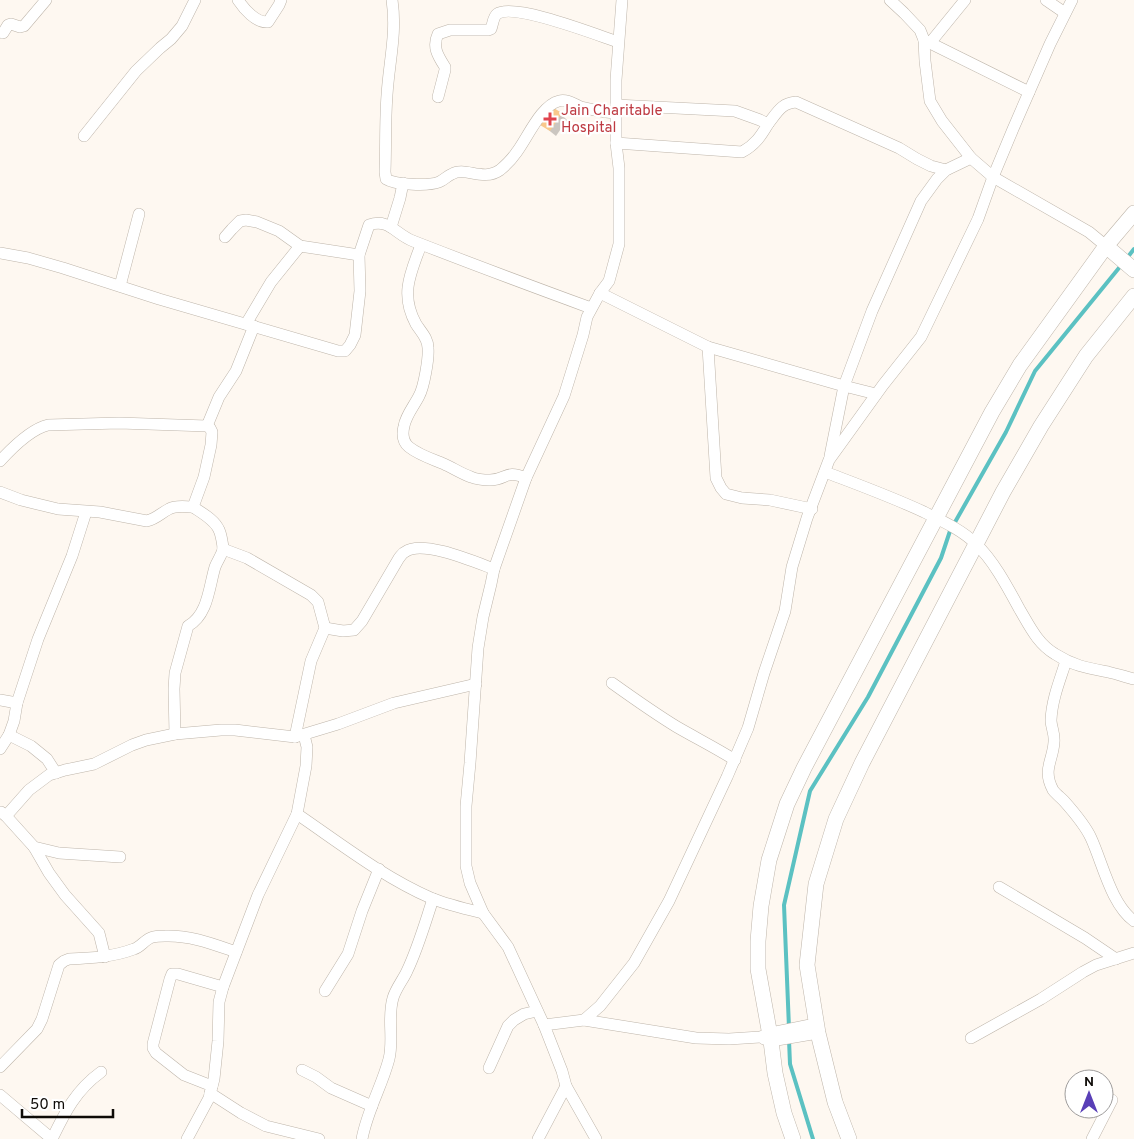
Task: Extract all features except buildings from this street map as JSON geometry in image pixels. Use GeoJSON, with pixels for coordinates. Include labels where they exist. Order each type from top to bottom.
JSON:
{"type":"FeatureCollection","features":[{"type":"Feature","properties":{"kind":"street"},"geometry":{"type":"LineString","coordinates":[[1,35],[10,24],[20,27],[24,26],[46,0]]}},
{"type":"Feature","properties":{"kind":"street"},"geometry":{"type":"LineString","coordinates":[[84,136],[136,71],[171,39],[182,26],[195,0]]}},
{"type":"Feature","properties":{"kind":"street"},"geometry":{"type":"LineString","coordinates":[[238,0],[255,18],[264,22],[268,22],[281,0]]}},
{"type":"Feature","properties":{"kind":"street"},"geometry":{"type":"LineString","coordinates":[[392,0],[394,35],[387,95],[385,172],[386,179],[391,182],[420,185],[436,183],[457,172],[486,175],[494,173],[500,170],[517,153],[540,116],[558,101],[562,100],[604,112],[616,109],[734,111],[768,124]]}},
{"type":"Feature","properties":{"kind":"street"},"geometry":{"type":"LineString","coordinates":[[596,1139],[566,1086],[544,1025],[508,947],[483,913],[470,883],[466,866],[465,842],[478,648],[494,569],[526,478],[564,396],[587,317],[609,280],[619,244],[616,80],[622,0]]}},
{"type":"Feature","properties":{"kind":"street"},"geometry":{"type":"LineString","coordinates":[[890,0],[920,30],[927,41],[1029,92]]}},
{"type":"Feature","properties":{"kind":"street"},"geometry":{"type":"LineString","coordinates":[[965,0],[927,41],[926,83],[930,101],[942,121],[971,158],[993,177],[1089,232],[1134,270]]}},
{"type":"Feature","properties":{"kind":"street"},"geometry":{"type":"LineString","coordinates":[[1046,0],[1065,13]]}},
{"type":"Feature","properties":{"kind":"street"},"geometry":{"type":"LineString","coordinates":[[829,460],[920,337],[978,219],[993,177],[1029,92],[1072,0]]}},
{"type":"Feature","properties":{"kind":"street"},"geometry":{"type":"LineString","coordinates":[[438,97],[445,67],[437,55],[436,38],[438,34],[450,30],[491,29],[495,16],[498,14],[507,12],[537,15],[618,42]]}},
{"type":"Feature","properties":{"kind":"street"},"geometry":{"type":"LineString","coordinates":[[616,143],[742,152],[752,147],[761,137],[782,106],[796,102],[899,148],[932,166],[946,170]]}},
{"type":"Feature","properties":{"kind":"street"},"geometry":{"type":"LineString","coordinates":[[584,1020],[600,1006],[634,963],[669,902],[728,778],[748,728],[785,611],[792,567],[807,518],[829,460],[844,386],[872,311],[921,201],[946,170],[971,158]]}},
{"type":"Feature","properties":{"kind":"street"},"geometry":{"type":"LineString","coordinates":[[391,227],[403,183]]}},
{"type":"Feature","properties":{"kind":"street"},"geometry":{"type":"LineString","coordinates":[[793,1139],[784,1113],[775,1073],[771,1037],[758,970],[758,941],[769,860],[787,804],[804,768],[992,412],[1020,365],[1109,249],[1134,213]]}},
{"type":"Feature","properties":{"kind":"street"},"geometry":{"type":"LineString","coordinates":[[120,286],[140,214]]}},
{"type":"Feature","properties":{"kind":"street"},"geometry":{"type":"LineString","coordinates":[[225,238],[240,222],[246,220],[257,222],[279,231],[300,246],[359,255]]}},
{"type":"Feature","properties":{"kind":"street"},"geometry":{"type":"LineString","coordinates":[[0,253],[28,258],[159,299],[338,351],[345,351],[355,335],[360,291],[359,255],[369,225],[382,222],[406,239],[591,308]]}},
{"type":"Feature","properties":{"kind":"street"},"geometry":{"type":"LineString","coordinates":[[421,244],[409,278],[407,297],[409,310],[424,335],[428,348],[424,386],[404,426],[404,439],[409,447],[426,457],[472,477],[490,480],[509,474],[526,478]]}},
{"type":"Feature","properties":{"kind":"street"},"geometry":{"type":"LineString","coordinates":[[208,426],[219,397],[236,371],[250,325],[271,282],[300,246]]}},
{"type":"Feature","properties":{"kind":"street"},"geometry":{"type":"LineString","coordinates":[[600,293],[708,347],[876,394]]}},
{"type":"Feature","properties":{"kind":"street"},"geometry":{"type":"LineString","coordinates":[[849,1139],[809,1030],[807,965],[816,884],[836,819],[970,539],[1003,492],[1041,426],[1086,356],[1134,296]]}},
{"type":"Feature","properties":{"kind":"street"},"geometry":{"type":"LineString","coordinates":[[708,347],[716,478],[721,488],[726,494],[742,498],[770,500],[812,508]]}},
{"type":"Feature","properties":{"kind":"street"},"geometry":{"type":"LineString","coordinates":[[0,461],[34,430],[48,425],[119,423],[208,426],[212,430],[211,445],[204,477],[193,507]]}},
{"type":"Feature","properties":{"kind":"street"},"geometry":{"type":"LineString","coordinates":[[825,472],[889,496],[936,518],[970,539],[988,558],[1003,580],[1036,638],[1044,647],[1083,668],[1108,672],[1134,680]]}},
{"type":"Feature","properties":{"kind":"street"},"geometry":{"type":"LineString","coordinates":[[0,492],[21,500],[58,509],[100,512],[147,521],[154,520],[169,509],[178,506],[193,507],[212,521],[219,530],[223,549],[217,562],[206,603],[196,620],[188,626],[174,674],[175,734]]}},
{"type":"Feature","properties":{"kind":"street"},"geometry":{"type":"LineString","coordinates":[[0,749],[9,735],[17,703],[38,639],[72,556],[86,512]]}},
{"type":"Feature","properties":{"kind":"street"},"geometry":{"type":"LineString","coordinates":[[325,628],[343,631],[354,630],[362,621],[399,558],[406,551],[426,548],[494,569]]}},
{"type":"Feature","properties":{"kind":"street"},"geometry":{"type":"LineString","coordinates":[[187,1139],[209,1098],[214,1079],[218,1041],[219,1002],[223,988],[258,895],[298,814],[306,766],[307,747],[300,736],[311,660],[325,628],[318,602],[311,595],[247,558],[223,549]]}},
{"type":"Feature","properties":{"kind":"street"},"geometry":{"type":"LineString","coordinates":[[1066,660],[1052,709],[1051,724],[1054,744],[1048,768],[1050,782],[1054,792],[1090,836],[1120,907],[1134,921]]}},
{"type":"Feature","properties":{"kind":"street"},"geometry":{"type":"LineString","coordinates":[[612,682],[648,709],[734,760]]}},
{"type":"Feature","properties":{"kind":"street"},"geometry":{"type":"LineString","coordinates":[[105,957],[99,933],[65,895],[34,847],[3,813],[49,775],[94,764],[132,745],[153,738],[221,730],[300,736],[394,703],[476,684]]}},
{"type":"Feature","properties":{"kind":"street"},"geometry":{"type":"LineString","coordinates":[[0,700],[17,703]]}},
{"type":"Feature","properties":{"kind":"street"},"geometry":{"type":"LineString","coordinates":[[9,735],[32,746],[47,759],[56,773]]}},
{"type":"Feature","properties":{"kind":"street"},"geometry":{"type":"LineString","coordinates":[[298,814],[378,869],[433,899],[483,913]]}},
{"type":"Feature","properties":{"kind":"street"},"geometry":{"type":"LineString","coordinates":[[34,847],[59,853],[120,857]]}},
{"type":"Feature","properties":{"kind":"street"},"geometry":{"type":"LineString","coordinates":[[325,991],[348,954],[378,869]]}},
{"type":"Feature","properties":{"kind":"street"},"geometry":{"type":"LineString","coordinates":[[999,887],[1085,938],[1116,959]]}},
{"type":"Feature","properties":{"kind":"street"},"geometry":{"type":"LineString","coordinates":[[362,1139],[392,1045],[390,1031],[393,999],[407,971],[433,899]]}},
{"type":"Feature","properties":{"kind":"street"},"geometry":{"type":"LineString","coordinates":[[0,1067],[37,1029],[59,965],[64,961],[69,959],[105,957],[137,948],[154,936],[182,936],[236,952]]}},
{"type":"Feature","properties":{"kind":"street"},"geometry":{"type":"LineString","coordinates":[[971,1038],[1096,965],[1134,953]]}},
{"type":"Feature","properties":{"kind":"street"},"geometry":{"type":"LineString","coordinates":[[223,988],[178,974],[172,974],[153,1044],[156,1053],[184,1076],[211,1090],[242,1113],[266,1126],[319,1139]]}},
{"type":"Feature","properties":{"kind":"street"},"geometry":{"type":"LineString","coordinates":[[489,1068],[508,1026],[524,1014],[537,1011]]}},
{"type":"Feature","properties":{"kind":"street"},"geometry":{"type":"LineString","coordinates":[[544,1025],[584,1020],[696,1038],[728,1039],[771,1037],[809,1030]]}},
{"type":"Feature","properties":{"kind":"street"},"geometry":{"type":"LineString","coordinates":[[302,1070],[331,1088],[372,1106]]}},
{"type":"Feature","properties":{"kind":"street"},"geometry":{"type":"LineString","coordinates":[[0,1095],[52,1139],[71,1102],[101,1072]]}},
{"type":"Feature","properties":{"kind":"street"},"geometry":{"type":"LineString","coordinates":[[538,1139],[566,1086]]}},
{"type":"Feature","properties":{"kind":"street"},"geometry":{"type":"LineString","coordinates":[[1092,1139],[1102,1119]]}},
{"type":"Feature","properties":{"kind":"waterway"},"geometry":{"type":"LineString","coordinates":[[1127,258],[1134,249]]}},
{"type":"Feature","properties":{"kind":"waterway"},"geometry":{"type":"LineString","coordinates":[[789,1028],[784,905],[810,791],[868,697],[941,558],[950,531],[1006,432],[1035,371],[1123,263]]}},
{"type":"Feature","properties":{"kind":"waterway"},"geometry":{"type":"LineString","coordinates":[[789,1040],[790,1064],[813,1139]]}},
{"type":"Feature","properties":{"kind":"place","name":"Jain Charitable Hospital"},"geometry":{"type":"Point","coordinates":[550,119]}}]}
